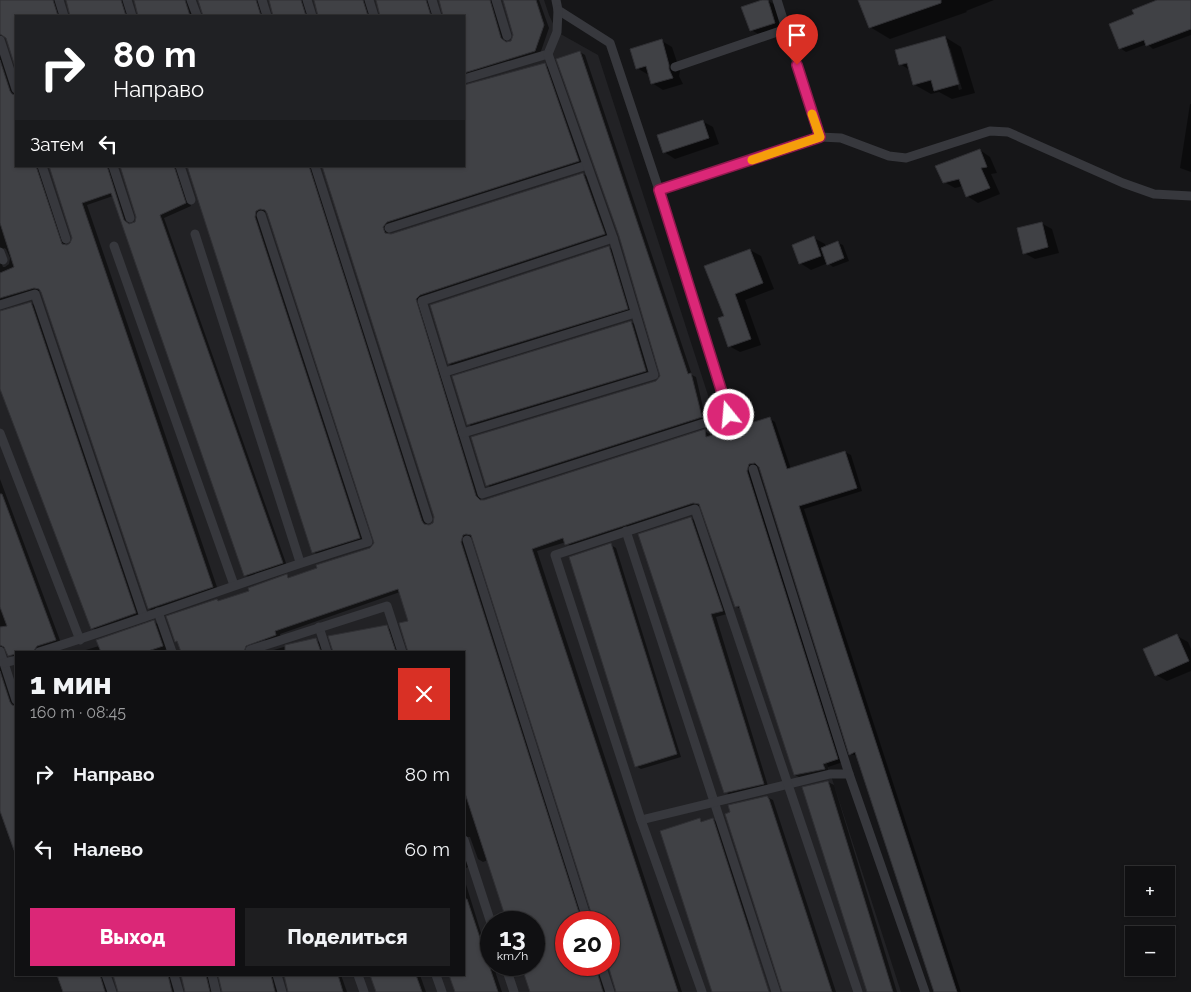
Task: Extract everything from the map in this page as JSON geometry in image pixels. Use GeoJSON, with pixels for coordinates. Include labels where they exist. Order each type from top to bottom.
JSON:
{"type":"FeatureCollection","features":[{"type":"Feature","properties":{"kind":"lane"},"geometry":{"type":"LineString","coordinates":[[59,0],[64,15]]}},
{"type":"Feature","properties":{"kind":"lane"},"geometry":{"type":"LineString","coordinates":[[127,0],[132,15]]}},
{"type":"Feature","properties":{"kind":"lane"},"geometry":{"type":"LineString","coordinates":[[191,0],[197,15]]}},
{"type":"Feature","properties":{"kind":"lane"},"geometry":{"type":"LineString","coordinates":[[262,0],[267,15]]}},
{"type":"Feature","properties":{"kind":"lane"},"geometry":{"type":"LineString","coordinates":[[307,0],[312,15]]}},
{"type":"Feature","properties":{"kind":"lane"},"geometry":{"type":"LineString","coordinates":[[369,0],[374,15]]}},
{"type":"Feature","properties":{"kind":"lane"},"geometry":{"type":"LineString","coordinates":[[432,0],[437,15]]}},
{"type":"Feature","properties":{"kind":"lane"},"geometry":{"type":"LineString","coordinates":[[496,0],[507,36]]}},
{"type":"Feature","properties":{"kind":"lane"},"geometry":{"type":"LineString","coordinates":[[464,433],[654,375],[613,238],[548,54],[557,32],[558,10],[556,0]]}},
{"type":"Feature","properties":{"kind":"lane"},"geometry":{"type":"LineString","coordinates":[[777,0],[820,137]]}},
{"type":"Feature","properties":{"kind":"lane"},"geometry":{"type":"LineString","coordinates":[[558,10],[610,43],[659,190],[729,415],[482,494],[422,301],[613,238]]}},
{"type":"Feature","properties":{"kind":"lane"},"geometry":{"type":"LineString","coordinates":[[675,67],[786,29]]}},
{"type":"Feature","properties":{"kind":"lane"},"geometry":{"type":"LineString","coordinates":[[0,40],[15,86]]}},
{"type":"Feature","properties":{"kind":"lane"},"geometry":{"type":"LineString","coordinates":[[465,79],[548,54]]}},
{"type":"Feature","properties":{"kind":"lane"},"geometry":{"type":"LineString","coordinates":[[659,190],[820,137],[841,138],[889,156],[906,158],[990,131],[1008,132],[1124,183],[1154,194],[1191,196]]}},
{"type":"Feature","properties":{"kind":"lane"},"geometry":{"type":"LineString","coordinates":[[389,228],[587,164]]}},
{"type":"Feature","properties":{"kind":"lane"},"geometry":{"type":"LineString","coordinates":[[42,167],[66,239]]}},
{"type":"Feature","properties":{"kind":"lane"},"geometry":{"type":"LineString","coordinates":[[113,167],[130,218]]}},
{"type":"Feature","properties":{"kind":"lane"},"geometry":{"type":"LineString","coordinates":[[180,167],[191,200]]}},
{"type":"Feature","properties":{"kind":"lane"},"geometry":{"type":"LineString","coordinates":[[315,167],[428,519]]}},
{"type":"Feature","properties":{"kind":"lane"},"geometry":{"type":"LineString","coordinates":[[42,651],[80,640],[300,562],[368,542],[261,215]]}},
{"type":"Feature","properties":{"kind":"lane"},"geometry":{"type":"LineString","coordinates":[[195,234],[300,562]]}},
{"type":"Feature","properties":{"kind":"lane"},"geometry":{"type":"LineString","coordinates":[[114,246],[234,585]]}},
{"type":"Feature","properties":{"kind":"lane"},"geometry":{"type":"LineString","coordinates":[[0,305],[35,294],[144,617]]}},
{"type":"Feature","properties":{"kind":"lane"},"geometry":{"type":"LineString","coordinates":[[445,372],[635,313]]}},
{"type":"Feature","properties":{"kind":"lane"},"geometry":{"type":"LineString","coordinates":[[0,433],[80,640]]}},
{"type":"Feature","properties":{"kind":"lane"},"geometry":{"type":"LineString","coordinates":[[753,469],[849,774],[925,992]]}},
{"type":"Feature","properties":{"kind":"lane"},"geometry":{"type":"LineString","coordinates":[[702,992],[641,820],[555,554],[695,509],[858,992]]}},
{"type":"Feature","properties":{"kind":"lane"},"geometry":{"type":"LineString","coordinates":[[626,531],[776,992]]}},
{"type":"Feature","properties":{"kind":"lane"},"geometry":{"type":"LineString","coordinates":[[466,540],[584,911]]}},
{"type":"Feature","properties":{"kind":"lane"},"geometry":{"type":"LineString","coordinates":[[250,651],[387,606],[402,651]]}},
{"type":"Feature","properties":{"kind":"lane"},"geometry":{"type":"LineString","coordinates":[[158,612],[172,651]]}},
{"type":"Feature","properties":{"kind":"lane"},"geometry":{"type":"LineString","coordinates":[[319,627],[327,651]]}},
{"type":"Feature","properties":{"kind":"lane"},"geometry":{"type":"LineString","coordinates":[[0,651],[15,697]]}},
{"type":"Feature","properties":{"kind":"lane"},"geometry":{"type":"LineString","coordinates":[[4,663],[15,660]]}},
{"type":"Feature","properties":{"kind":"lane"},"geometry":{"type":"LineString","coordinates":[[641,820],[830,774],[849,774]]}},
{"type":"Feature","properties":{"kind":"lane"},"geometry":{"type":"LineString","coordinates":[[465,847],[468,869],[486,911]]}},
{"type":"Feature","properties":{"kind":"lane"},"geometry":{"type":"LineString","coordinates":[[106,976],[112,992]]}},
{"type":"Feature","properties":{"kind":"lane"},"geometry":{"type":"LineString","coordinates":[[174,976],[179,992]]}},
{"type":"Feature","properties":{"kind":"lane"},"geometry":{"type":"LineString","coordinates":[[212,976],[216,992]]}},
{"type":"Feature","properties":{"kind":"lane"},"geometry":{"type":"LineString","coordinates":[[277,976],[282,992]]}},
{"type":"Feature","properties":{"kind":"lane"},"geometry":{"type":"LineString","coordinates":[[358,976],[364,992]]}},
{"type":"Feature","properties":{"kind":"lane"},"geometry":{"type":"LineString","coordinates":[[436,976],[442,992]]}},
{"type":"Feature","properties":{"kind":"lane"},"geometry":{"type":"LineString","coordinates":[[509,976],[514,992]]}},
{"type":"Feature","properties":{"kind":"lane"},"geometry":{"type":"LineString","coordinates":[[605,976],[610,992]]}},
{"type":"Feature","properties":{"kind":"shaded area"},"geometry":{"type":"Polygon","coordinates":[[[0,0],[544,0],[557,32],[598,55],[901,992],[63,992],[57,976],[465,976],[465,651],[15,651],[15,855],[0,811],[0,0]]]}},
{"type":"Feature","properties":{"kind":"building"},"geometry":{"type":"Polygon","coordinates":[[[0,0],[53,0],[58,15],[15,15],[15,67],[6,38],[0,34],[0,0]]]}},
{"type":"Feature","properties":{"kind":"building"},"geometry":{"type":"Polygon","coordinates":[[[66,0],[121,0],[126,15],[70,15],[66,0]]]}},
{"type":"Feature","properties":{"kind":"building"},"geometry":{"type":"Polygon","coordinates":[[[134,0],[185,0],[190,15],[138,15],[134,0]]]}},
{"type":"Feature","properties":{"kind":"building"},"geometry":{"type":"Polygon","coordinates":[[[198,0],[256,0],[261,15],[203,15],[198,0]]]}},
{"type":"Feature","properties":{"kind":"building"},"geometry":{"type":"Polygon","coordinates":[[[269,0],[301,0],[306,15],[273,15],[269,0]]]}},
{"type":"Feature","properties":{"kind":"building"},"geometry":{"type":"Polygon","coordinates":[[[314,0],[363,0],[368,15],[318,15],[314,0]]]}},
{"type":"Feature","properties":{"kind":"building"},"geometry":{"type":"Polygon","coordinates":[[[376,0],[426,0],[431,15],[380,15],[376,0]]]}},
{"type":"Feature","properties":{"kind":"building"},"geometry":{"type":"Polygon","coordinates":[[[439,0],[490,0],[501,38],[506,42],[511,41],[513,35],[503,0],[536,0],[544,25],[535,51],[465,73],[465,15],[443,15],[439,0]]]}},
{"type":"Feature","properties":{"kind":"building"},"geometry":{"type":"Polygon","coordinates":[[[762,0],[768,0],[775,23],[750,31],[741,7],[762,0]]]}},
{"type":"Feature","properties":{"kind":"building"},"geometry":{"type":"Polygon","coordinates":[[[858,0],[941,0],[941,3],[869,28],[858,0]]]}},
{"type":"Feature","properties":{"kind":"building"},"geometry":{"type":"Polygon","coordinates":[[[1157,0],[1191,0],[1191,29],[1146,46],[1144,40],[1119,49],[1109,24],[1134,14],[1132,10],[1157,0]]]}},
{"type":"Feature","properties":{"kind":"building"},"geometry":{"type":"Polygon","coordinates":[[[945,36],[959,84],[934,91],[931,80],[913,85],[907,63],[899,65],[895,50],[945,36]]]}},
{"type":"Feature","properties":{"kind":"building"},"geometry":{"type":"Polygon","coordinates":[[[662,39],[673,78],[651,84],[646,66],[636,69],[630,49],[662,39]]]}},
{"type":"Feature","properties":{"kind":"building"},"geometry":{"type":"Polygon","coordinates":[[[580,51],[688,374],[691,373],[702,417],[486,486],[471,437],[656,381],[660,376],[619,236],[556,59],[580,51]]]}},
{"type":"Feature","properties":{"kind":"building"},"geometry":{"type":"Polygon","coordinates":[[[0,60],[10,91],[15,95],[15,167],[36,167],[62,244],[67,245],[72,238],[49,167],[107,167],[124,220],[129,224],[135,222],[136,217],[120,167],[174,167],[186,203],[160,215],[283,563],[244,576],[111,193],[82,203],[213,587],[148,609],[41,292],[39,289],[34,288],[0,298],[0,273],[14,267],[0,223],[0,60]]]}},
{"type":"Feature","properties":{"kind":"building"},"geometry":{"type":"Polygon","coordinates":[[[545,63],[579,161],[387,222],[383,227],[385,233],[391,234],[583,173],[605,234],[420,295],[416,299],[476,496],[480,500],[705,429],[706,437],[770,417],[787,469],[845,451],[857,488],[799,506],[957,992],[934,992],[855,752],[849,755],[759,467],[755,463],[749,464],[747,471],[838,759],[823,764],[825,769],[794,775],[739,606],[735,607],[699,504],[693,503],[565,545],[563,538],[532,549],[678,992],[616,992],[611,976],[620,976],[620,911],[591,911],[471,535],[463,535],[461,542],[578,911],[555,911],[555,976],[598,976],[603,992],[530,992],[525,976],[545,976],[545,911],[503,911],[465,793],[465,651],[408,651],[399,623],[408,621],[398,589],[275,631],[276,635],[246,646],[244,651],[181,651],[177,641],[175,642],[166,616],[217,599],[218,601],[249,591],[248,588],[287,574],[288,578],[317,568],[316,565],[370,548],[374,543],[267,213],[265,210],[260,209],[256,211],[255,217],[360,538],[312,553],[187,167],[309,167],[422,521],[424,524],[429,525],[433,523],[434,517],[322,167],[465,167],[465,85],[545,63]]]}},
{"type":"Feature","properties":{"kind":"building"},"geometry":{"type":"Polygon","coordinates":[[[703,120],[709,138],[663,153],[657,135],[703,120]]]}},
{"type":"Feature","properties":{"kind":"building"},"geometry":{"type":"Polygon","coordinates":[[[980,149],[987,167],[981,168],[990,188],[966,197],[959,179],[943,183],[935,166],[980,149]]]}},
{"type":"Feature","properties":{"kind":"building"},"geometry":{"type":"Polygon","coordinates":[[[1042,222],[1048,247],[1023,254],[1017,228],[1042,222]]]}},
{"type":"Feature","properties":{"kind":"building"},"geometry":{"type":"Polygon","coordinates":[[[814,236],[821,256],[799,264],[792,245],[814,236]]]}},
{"type":"Feature","properties":{"kind":"building"},"geometry":{"type":"Polygon","coordinates":[[[838,241],[844,258],[827,265],[821,248],[838,241]]]}},
{"type":"Feature","properties":{"kind":"building"},"geometry":{"type":"Polygon","coordinates":[[[609,246],[628,309],[448,364],[430,305],[609,246]]]}},
{"type":"Feature","properties":{"kind":"building"},"geometry":{"type":"Polygon","coordinates":[[[750,249],[763,283],[735,294],[751,339],[728,347],[718,318],[724,316],[704,266],[750,249]]]}},
{"type":"Feature","properties":{"kind":"building"},"geometry":{"type":"Polygon","coordinates":[[[31,302],[136,613],[91,629],[0,389],[0,311],[31,302]]]}},
{"type":"Feature","properties":{"kind":"building"},"geometry":{"type":"Polygon","coordinates":[[[631,321],[646,371],[467,425],[452,376],[631,321]]]}},
{"type":"Feature","properties":{"kind":"building"},"geometry":{"type":"Polygon","coordinates":[[[0,494],[2,494],[56,640],[37,646],[34,651],[15,651],[15,654],[8,656],[4,647],[0,645],[0,627],[7,626],[0,607],[0,494]]]}},
{"type":"Feature","properties":{"kind":"building"},"geometry":{"type":"Polygon","coordinates":[[[691,517],[723,611],[711,614],[764,784],[724,793],[638,534],[691,517]]]}},
{"type":"Feature","properties":{"kind":"building"},"geometry":{"type":"Polygon","coordinates":[[[611,543],[677,754],[635,767],[569,557],[611,543]]]}},
{"type":"Feature","properties":{"kind":"building"},"geometry":{"type":"Polygon","coordinates":[[[154,620],[163,646],[148,651],[101,651],[96,640],[154,620]]]}},
{"type":"Feature","properties":{"kind":"building"},"geometry":{"type":"Polygon","coordinates":[[[387,625],[396,651],[333,651],[328,636],[387,625]]]}},
{"type":"Feature","properties":{"kind":"building"},"geometry":{"type":"Polygon","coordinates":[[[1177,634],[1189,661],[1155,676],[1143,649],[1177,634]]]}},
{"type":"Feature","properties":{"kind":"building"},"geometry":{"type":"Polygon","coordinates":[[[316,638],[321,651],[285,651],[285,645],[316,638]]]}},
{"type":"Feature","properties":{"kind":"building"},"geometry":{"type":"Polygon","coordinates":[[[0,671],[10,702],[15,706],[15,850],[0,811],[0,671]]]}},
{"type":"Feature","properties":{"kind":"building"},"geometry":{"type":"Polygon","coordinates":[[[828,781],[893,992],[867,992],[802,787],[828,781]]]}},
{"type":"Feature","properties":{"kind":"building"},"geometry":{"type":"Polygon","coordinates":[[[767,796],[832,992],[782,992],[725,814],[730,812],[728,805],[767,796]]]}},
{"type":"Feature","properties":{"kind":"building"},"geometry":{"type":"Polygon","coordinates":[[[700,818],[701,822],[713,818],[769,992],[712,992],[660,831],[700,818]]]}},
{"type":"Feature","properties":{"kind":"building"},"geometry":{"type":"Polygon","coordinates":[[[465,899],[467,899],[480,938],[480,976],[493,976],[498,992],[455,992],[449,976],[465,976],[465,899]]]}},
{"type":"Feature","properties":{"kind":"building"},"geometry":{"type":"Polygon","coordinates":[[[57,976],[100,976],[105,992],[63,992],[57,976]]]}},
{"type":"Feature","properties":{"kind":"building"},"geometry":{"type":"Polygon","coordinates":[[[113,976],[168,976],[172,992],[118,992],[113,976]]]}},
{"type":"Feature","properties":{"kind":"building"},"geometry":{"type":"Polygon","coordinates":[[[181,976],[206,976],[210,992],[185,992],[181,976]]]}},
{"type":"Feature","properties":{"kind":"building"},"geometry":{"type":"Polygon","coordinates":[[[218,976],[271,976],[275,992],[222,992],[218,976]]]}},
{"type":"Feature","properties":{"kind":"building"},"geometry":{"type":"Polygon","coordinates":[[[284,976],[338,976],[343,992],[288,992],[284,976]]]}},
{"type":"Feature","properties":{"kind":"building"},"geometry":{"type":"Polygon","coordinates":[[[370,976],[416,976],[422,992],[376,992],[370,976]]]}},
{"type":"Feature","properties":{"kind":"slow traffic"},"geometry":{"type":"LineString","coordinates":[[752,160],[820,137],[812,114]]}},
{"type":"Feature","properties":{"kind":"route"},"geometry":{"type":"LineString","coordinates":[[729,415],[659,190],[820,137],[797,65]]}}]}
